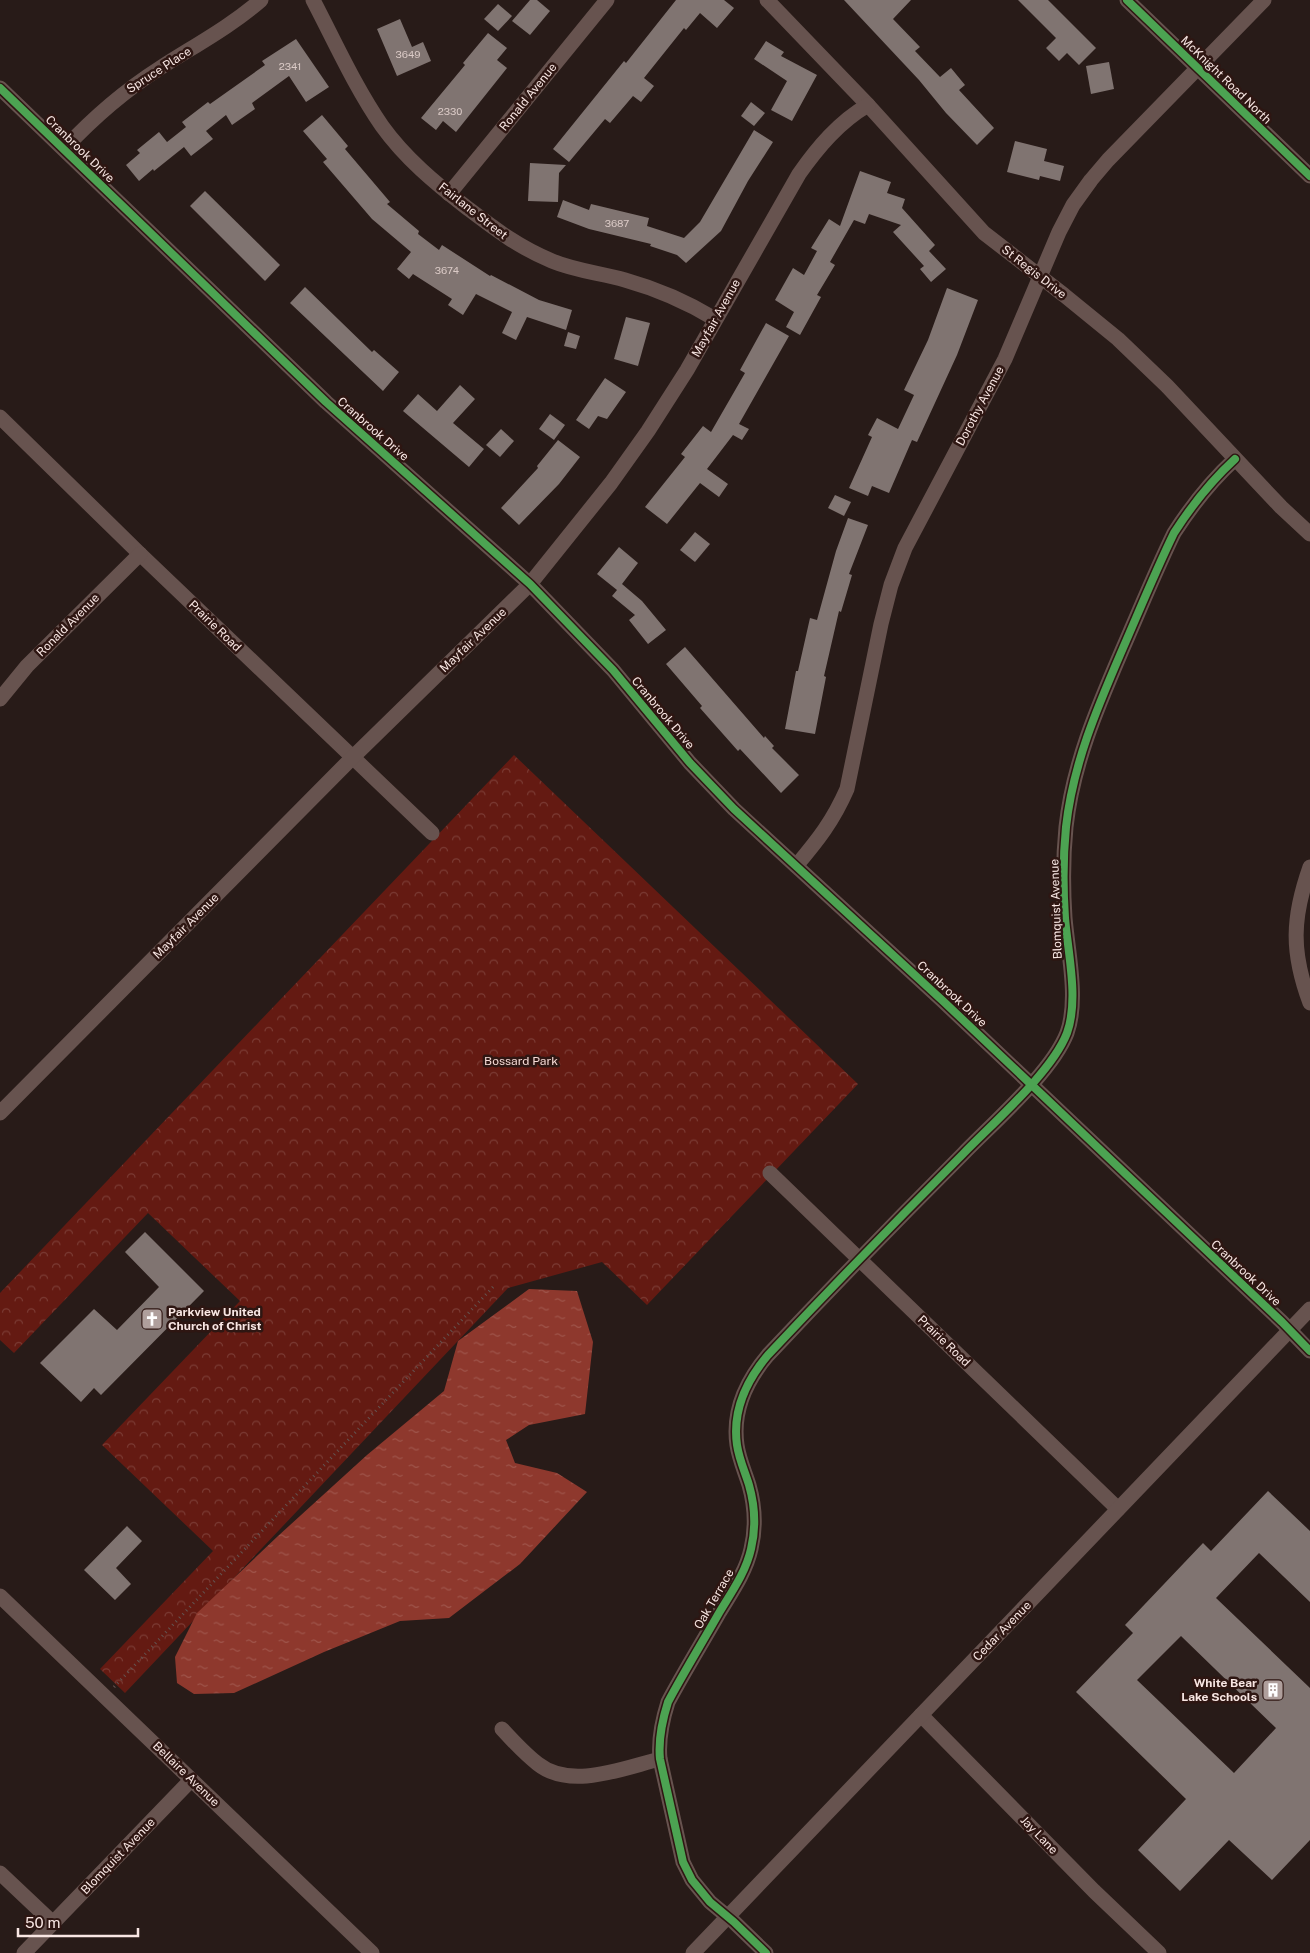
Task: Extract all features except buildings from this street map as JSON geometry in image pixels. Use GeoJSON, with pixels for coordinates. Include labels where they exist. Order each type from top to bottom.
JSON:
{"type":"FeatureCollection","features":[{"type":"Feature","properties":{"kind":"street","name":"Spruce Place"},"geometry":{"type":"LineString","coordinates":[[64,149],[90,122],[124,93],[223,29],[261,0]]}},
{"type":"Feature","properties":{"kind":"street","name":"Fairlane Street"},"geometry":{"type":"LineString","coordinates":[[313,0],[365,99],[381,124],[410,159],[449,194],[493,229],[520,246],[553,261],[661,292],[715,319]]}},
{"type":"Feature","properties":{"kind":"street","name":"Ronald Avenue"},"geometry":{"type":"LineString","coordinates":[[449,194],[607,0]]}},
{"type":"Feature","properties":{"kind":"street","name":"St Regis Drive"},"geometry":{"type":"LineString","coordinates":[[767,0],[868,104],[984,233],[1118,339],[1167,386],[1282,508],[1310,534]]}},
{"type":"Feature","properties":{"kind":"street","name":"McKnight Road North"},"geometry":{"type":"LineString","coordinates":[[1127,0],[1310,176]]}},
{"type":"Feature","properties":{"kind":"street","name":"Dorothy Avenue"},"geometry":{"type":"LineString","coordinates":[[796,866],[822,835],[836,813],[847,789],[881,624],[891,585],[905,548],[1005,359],[1058,232],[1073,205],[1091,180],[1264,0]]}},
{"type":"Feature","properties":{"kind":"street","name":"Cranbrook Drive"},"geometry":{"type":"LineString","coordinates":[[0,88],[326,402],[530,584],[613,670],[690,763],[734,809],[1031,1084],[1310,1351]]}},
{"type":"Feature","properties":{"kind":"street","name":"Mayfair Avenue"},"geometry":{"type":"LineString","coordinates":[[0,1114],[353,757],[530,584],[611,483],[648,431],[687,370],[798,174],[816,150],[838,127],[868,104]]}},
{"type":"Feature","properties":{"kind":"street","name":"Prairie Road"},"geometry":{"type":"LineString","coordinates":[[0,417],[140,554],[432,833]]}},
{"type":"Feature","properties":{"kind":"street","name":"Blomquist Avenue"},"geometry":{"type":"LineString","coordinates":[[859,1259],[1031,1084],[1061,1047],[1068,1031],[1072,1010],[1065,916],[1064,867],[1066,826],[1084,744],[1097,707],[1174,533],[1191,507],[1211,482],[1235,459]]}},
{"type":"Feature","properties":{"kind":"street","name":"Ronald Avenue"},"geometry":{"type":"LineString","coordinates":[[0,699],[27,666],[140,554]]}},
{"type":"Feature","properties":{"kind":"street"},"geometry":{"type":"LineString","coordinates":[[1310,867],[1298,904],[1296,928],[1296,954],[1301,980],[1310,1003]]}},
{"type":"Feature","properties":{"kind":"street","name":"Prairie Road"},"geometry":{"type":"LineString","coordinates":[[770,1173],[1118,1509]]}},
{"type":"Feature","properties":{"kind":"street","name":"Oak Terrace"},"geometry":{"type":"LineString","coordinates":[[766,1953],[702,1894],[683,1862],[660,1760],[661,1725],[668,1702],[740,1578],[751,1550],[755,1526],[754,1506],[737,1445],[736,1428],[738,1408],[746,1386],[755,1370],[768,1355],[859,1259]]}},
{"type":"Feature","properties":{"kind":"street","name":"Cedar Avenue"},"geometry":{"type":"LineString","coordinates":[[693,1953],[1310,1309]]}},
{"type":"Feature","properties":{"kind":"street","name":"Bellaire Avenue"},"geometry":{"type":"LineString","coordinates":[[0,1596],[191,1780],[363,1950]]}},
{"type":"Feature","properties":{"kind":"street","name":"Jay Lane"},"geometry":{"type":"LineString","coordinates":[[921,1716],[1158,1953]]}},
{"type":"Feature","properties":{"kind":"street"},"geometry":{"type":"LineString","coordinates":[[502,1729],[539,1765],[565,1776],[580,1777],[660,1760]]}},
{"type":"Feature","properties":{"kind":"street","name":"Blomquist Avenue"},"geometry":{"type":"LineString","coordinates":[[24,1953],[191,1780]]}},
{"type":"Feature","properties":{"kind":"street"},"geometry":{"type":"LineString","coordinates":[[0,1873],[53,1923]]}},
{"type":"Feature","properties":{"kind":"path"},"geometry":{"type":"LineString","coordinates":[[105,1697],[495,1285]]}},
{"type":"Feature","properties":{"kind":"green space","name":"Bossard Park"},"geometry":{"type":"Polygon","coordinates":[[[514,755],[858,1084],[647,1305],[602,1262],[508,1288],[125,1693],[100,1669],[213,1551],[102,1445],[240,1301],[148,1213],[14,1353],[0,1340],[0,1293],[514,755]]]}},
{"type":"Feature","properties":{"kind":"water"},"geometry":{"type":"Polygon","coordinates":[[[529,1289],[577,1291],[593,1342],[585,1414],[529,1425],[506,1440],[515,1463],[557,1473],[587,1492],[520,1564],[449,1618],[400,1621],[324,1652],[234,1693],[194,1694],[177,1683],[175,1657],[197,1613],[367,1455],[444,1391],[458,1341],[529,1289]]]}},
{"type":"Feature","properties":{"kind":"cycle path"},"geometry":{"type":"LineString","coordinates":[[1127,0],[1310,176]]}},
{"type":"Feature","properties":{"kind":"cycle path"},"geometry":{"type":"LineString","coordinates":[[0,88],[326,402],[530,584],[613,670],[690,763],[734,809],[943,1001],[1282,1322],[1310,1351]]}},
{"type":"Feature","properties":{"kind":"cycle path"},"geometry":{"type":"LineString","coordinates":[[766,1953],[710,1902],[692,1880],[683,1862],[660,1759],[661,1730],[668,1702],[738,1582],[749,1558],[754,1533],[754,1509],[738,1450],[736,1432],[742,1397],[753,1375],[768,1355],[1021,1096],[1049,1064],[1067,1033],[1072,1006],[1072,976],[1064,907],[1064,861],[1066,827],[1074,780],[1088,735],[1105,691],[1174,533],[1202,494],[1235,459]]}},
{"type":"Feature","properties":{"kind":"place","name":"Parkview United Church of Christ"},"geometry":{"type":"Point","coordinates":[152,1319]}},
{"type":"Feature","properties":{"kind":"place","name":"White Bear Lake Schools"},"geometry":{"type":"Point","coordinates":[1273,1690]}}]}
